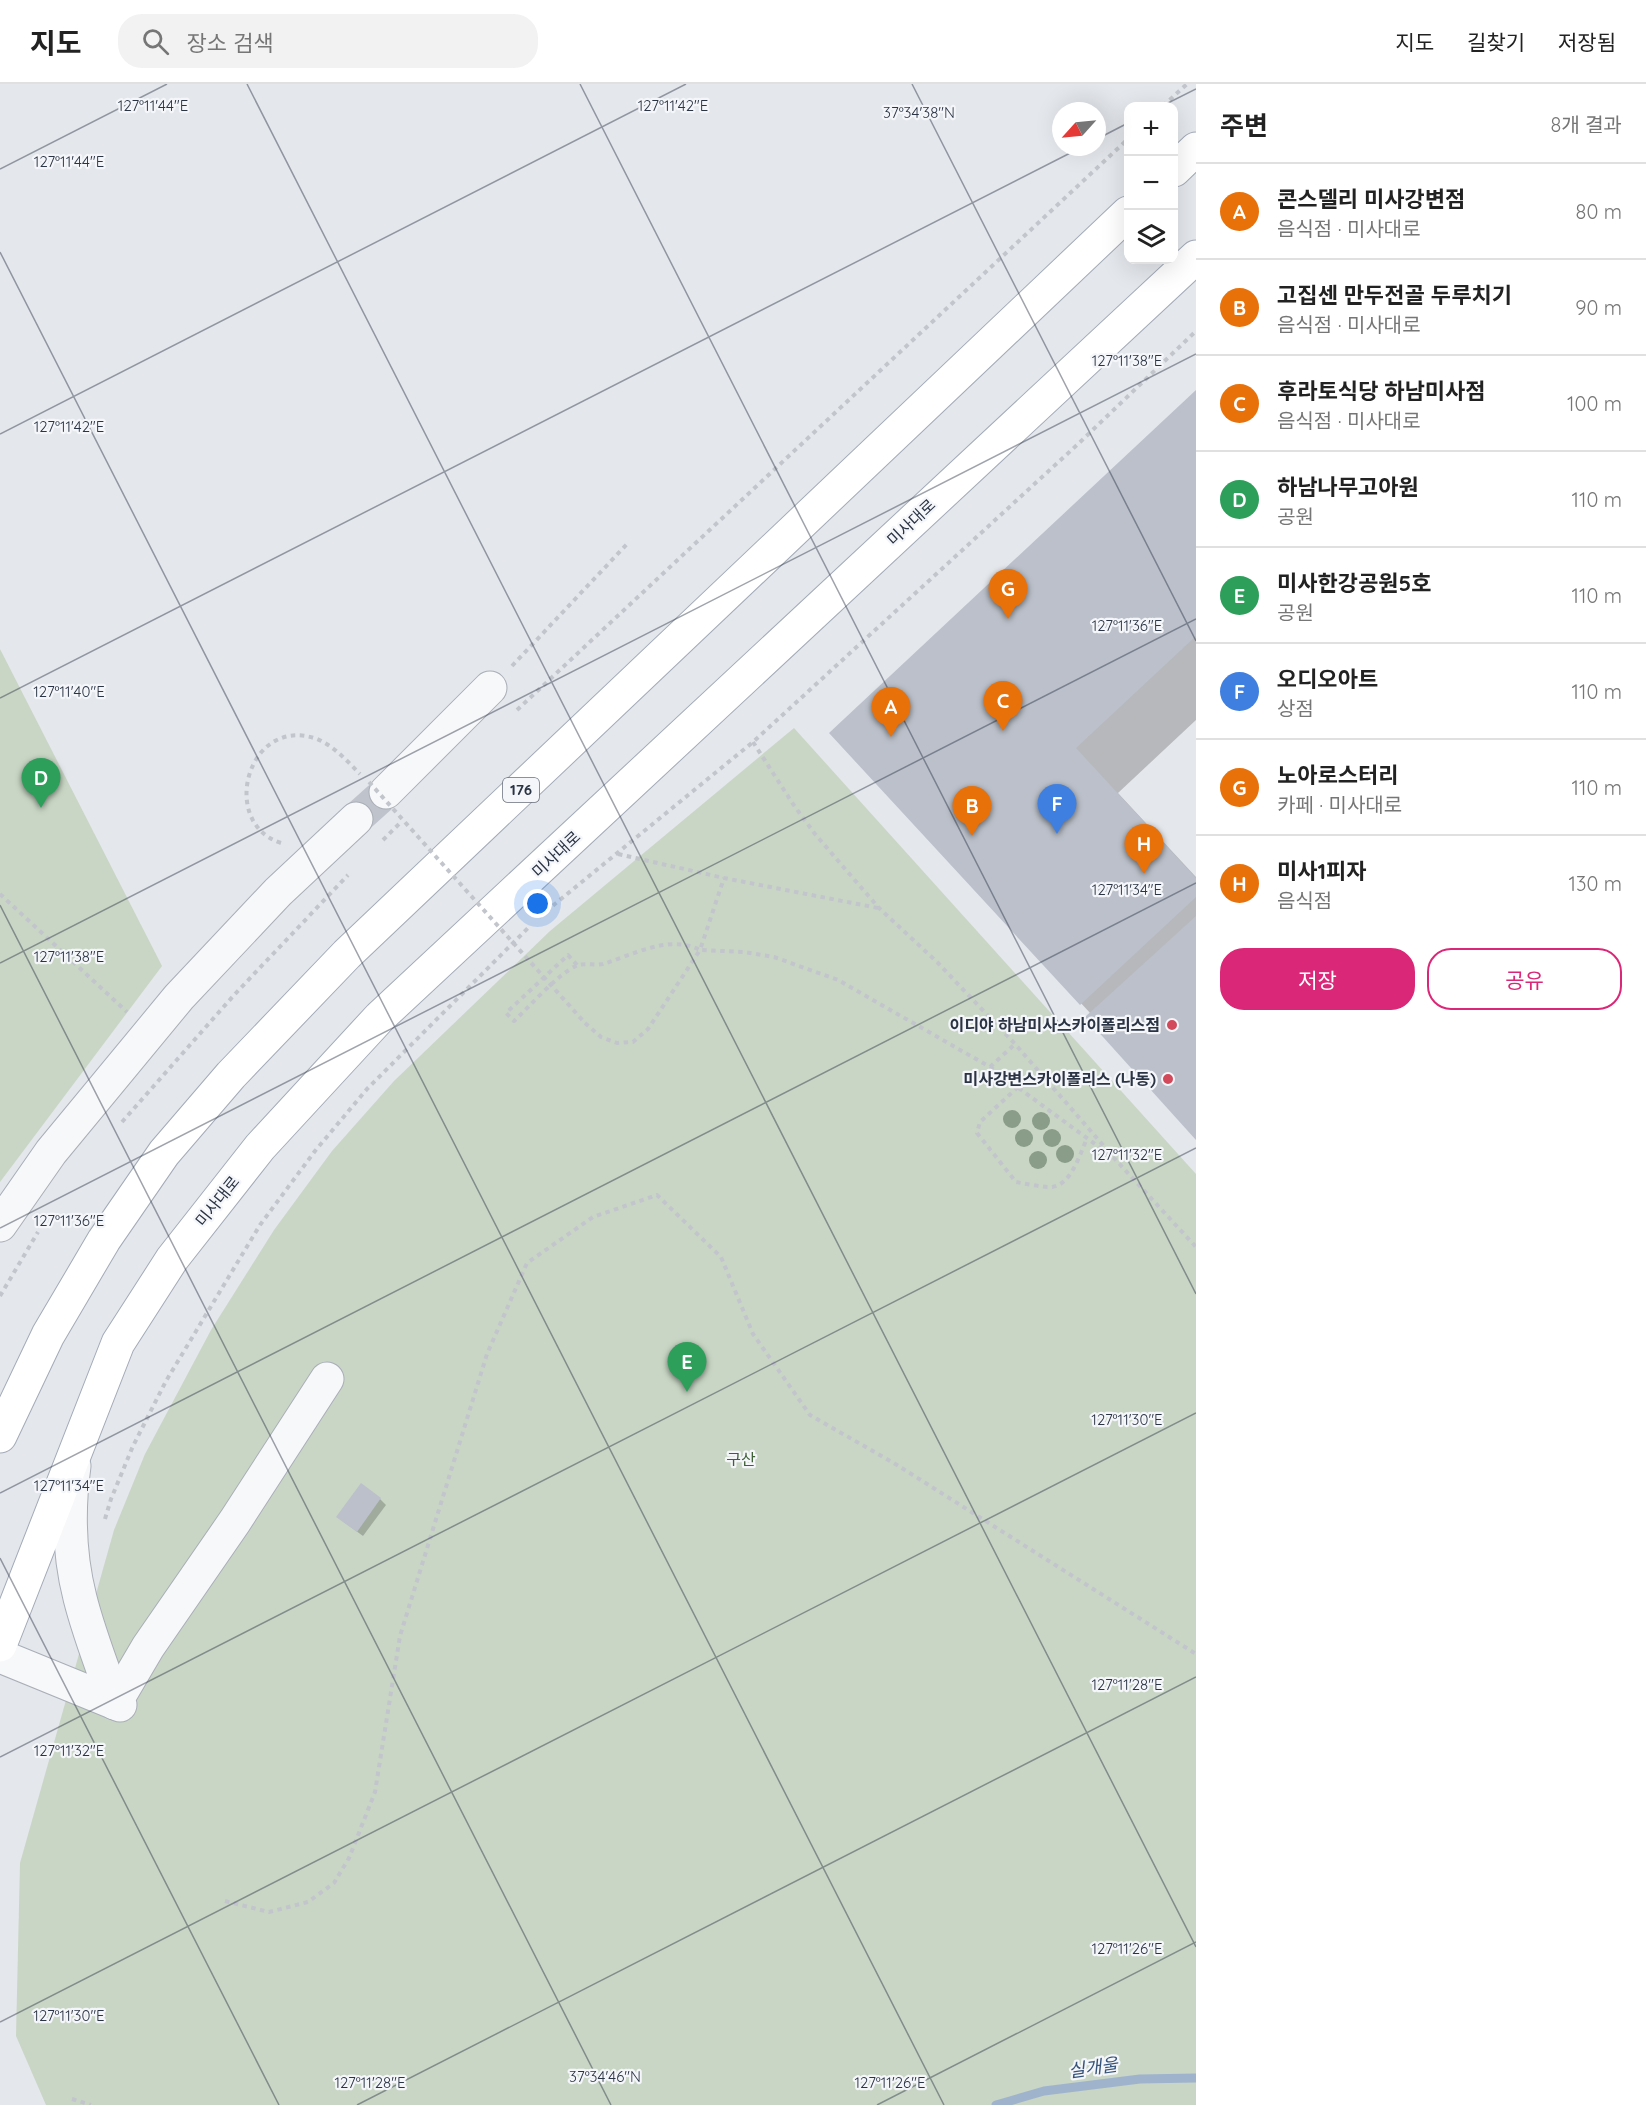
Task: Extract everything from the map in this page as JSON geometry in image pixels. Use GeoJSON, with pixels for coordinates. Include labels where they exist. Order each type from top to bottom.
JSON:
{"type":"FeatureCollection","features":[{"type":"Feature","properties":{"kind":"main road"},"geometry":{"type":"LineString","coordinates":[[1178,165],[1196,149]]}},
{"type":"Feature","properties":{"kind":"main road","name":"176"},"geometry":{"type":"LineString","coordinates":[[0,1436],[48,1335],[104,1240],[164,1153],[231,1075],[347,954],[1124,217]]}},
{"type":"Feature","properties":{"kind":"main road","name":"미사대로"},"geometry":{"type":"LineString","coordinates":[[0,1645],[118,1343],[171,1259],[260,1147],[380,1017],[1196,257]]}},
{"type":"Feature","properties":{"kind":"street"},"geometry":{"type":"LineString","coordinates":[[377,787],[490,688]]}},
{"type":"Feature","properties":{"kind":"street"},"geometry":{"type":"LineString","coordinates":[[0,1225],[51,1152],[179,997],[278,892],[356,819]]}},
{"type":"Feature","properties":{"kind":"street"},"geometry":{"type":"LineString","coordinates":[[117,1704],[148,1647],[235,1521],[327,1379]]}},
{"type":"Feature","properties":{"kind":"street"},"geometry":{"type":"LineString","coordinates":[[76,1452],[70,1520],[76,1579],[84,1614],[117,1704]]}},
{"type":"Feature","properties":{"kind":"street"},"geometry":{"type":"LineString","coordinates":[[0,1656],[117,1704]]}},
{"type":"Feature","properties":{"kind":"path"},"geometry":{"type":"LineString","coordinates":[[1167,102],[1187,84]]}},
{"type":"Feature","properties":{"kind":"path"},"geometry":{"type":"LineString","coordinates":[[509,718],[1124,143]]}},
{"type":"Feature","properties":{"kind":"path"},"geometry":{"type":"LineString","coordinates":[[538,918],[753,742],[1077,446],[1196,332]]}},
{"type":"Feature","properties":{"kind":"path"},"geometry":{"type":"LineString","coordinates":[[490,688],[628,543]]}},
{"type":"Feature","properties":{"kind":"path"},"geometry":{"type":"LineString","coordinates":[[285,844],[275,841],[261,830],[249,814],[245,790],[250,768],[261,751],[276,740],[296,736],[316,739],[332,747],[377,787],[585,1023],[601,1037],[617,1043],[633,1042],[648,1029],[700,950],[724,878]]}},
{"type":"Feature","properties":{"kind":"path"},"geometry":{"type":"LineString","coordinates":[[753,742],[815,834],[879,908],[937,962],[1015,1044],[1114,1158],[1196,1247]]}},
{"type":"Feature","properties":{"kind":"path"},"geometry":{"type":"LineString","coordinates":[[376,847],[408,816]]}},
{"type":"Feature","properties":{"kind":"path"},"geometry":{"type":"LineString","coordinates":[[617,854],[724,878],[879,908]]}},
{"type":"Feature","properties":{"kind":"path"},"geometry":{"type":"LineString","coordinates":[[119,1126],[235,994],[348,875]]}},
{"type":"Feature","properties":{"kind":"path"},"geometry":{"type":"LineString","coordinates":[[0,894],[149,1034]]}},
{"type":"Feature","properties":{"kind":"path"},"geometry":{"type":"LineString","coordinates":[[105,1520],[111,1499],[133,1446],[166,1381],[260,1225],[315,1151],[367,1089],[529,927]]}},
{"type":"Feature","properties":{"kind":"path"},"geometry":{"type":"LineString","coordinates":[[577,965],[568,955],[506,1013],[514,1022],[563,975],[577,965],[600,965],[654,947],[689,944],[700,950],[744,952],[774,957],[829,976],[990,1067],[1114,1158]]}},
{"type":"Feature","properties":{"kind":"path"},"geometry":{"type":"LineString","coordinates":[[990,1067],[1015,1044]]}},
{"type":"Feature","properties":{"kind":"path"},"geometry":{"type":"LineString","coordinates":[[1018,1087],[980,1122],[977,1133],[1016,1182],[1052,1187],[1062,1184],[1069,1175],[1087,1138]]}},
{"type":"Feature","properties":{"kind":"path"},"geometry":{"type":"LineString","coordinates":[[225,1901],[269,1912],[308,1902],[334,1883],[349,1858],[375,1792],[400,1636],[487,1354],[527,1263],[592,1217],[657,1195],[721,1257],[753,1334],[810,1415],[897,1465],[1196,1654]]}},
{"type":"Feature","properties":{"kind":"path"},"geometry":{"type":"LineString","coordinates":[[0,1296],[42,1226]]}},
{"type":"Feature","properties":{"kind":"path"},"geometry":{"type":"LineString","coordinates":[[72,2099],[91,2105]]}},
{"type":"Feature","properties":{"kind":"green space"},"geometry":{"type":"Polygon","coordinates":[[[0,649],[162,966],[0,1182],[0,649]]]}},
{"type":"Feature","properties":{"kind":"green space","name":"구산"},"geometry":{"type":"Polygon","coordinates":[[[794,728],[1196,1174],[1196,2105],[46,2105],[16,2036],[20,1863],[114,1530],[145,1454],[211,1330],[274,1230],[332,1151],[394,1081],[550,931],[794,728]]]}},
{"type":"Feature","properties":{"kind":"building"},"geometry":{"type":"Polygon","coordinates":[[[1196,390],[1196,636],[1076,748],[1196,878],[1196,897],[1080,1005],[829,733],[1196,390]]]}},
{"type":"Feature","properties":{"kind":"building","name":"미사강변스카이폴리스 (나동)"},"geometry":{"type":"Polygon","coordinates":[[[1196,916],[1196,1140],[1085,1017],[1196,916]]]}},
{"type":"Feature","properties":{"kind":"building"},"geometry":{"type":"Polygon","coordinates":[[[361,1483],[381,1498],[357,1532],[336,1517],[361,1483]]]}},
{"type":"Feature","properties":{"kind":"waterway","name":"실개울"},"geometry":{"type":"LineString","coordinates":[[996,2105],[1044,2091],[1140,2079],[1196,2078]]}},
{"type":"Feature","properties":{"kind":"tunnel"},"geometry":{"type":"LineString","coordinates":[[356,819],[386,792]]}},
{"type":"Feature","properties":{"kind":"place","name":"노아로스터리"},"geometry":{"type":"Point","coordinates":[1008,619]}},
{"type":"Feature","properties":{"kind":"place","name":"후라토식당 하남미사점"},"geometry":{"type":"Point","coordinates":[1003,731]}},
{"type":"Feature","properties":{"kind":"place","name":"콘스델리 미사강변점"},"geometry":{"type":"Point","coordinates":[891,737]}},
{"type":"Feature","properties":{"kind":"place","name":"하남나무고아원"},"geometry":{"type":"Point","coordinates":[41,808]}},
{"type":"Feature","properties":{"kind":"place","name":"오디오아트"},"geometry":{"type":"Point","coordinates":[1057,834]}},
{"type":"Feature","properties":{"kind":"place","name":"고집센 만두전골 두루치기"},"geometry":{"type":"Point","coordinates":[972,836]}},
{"type":"Feature","properties":{"kind":"place","name":"미사1피자"},"geometry":{"type":"Point","coordinates":[1144,874]}},
{"type":"Feature","properties":{"kind":"place","name":"이디야 하남미사스카이폴리스점"},"geometry":{"type":"Point","coordinates":[1172,1025]}},
{"type":"Feature","properties":{"kind":"place","name":"미사강변스카이폴리스 (나동)"},"geometry":{"type":"Point","coordinates":[1168,1079]}},
{"type":"Feature","properties":{"kind":"place","name":"미사한강공원5호"},"geometry":{"type":"Point","coordinates":[687,1392]}}]}
